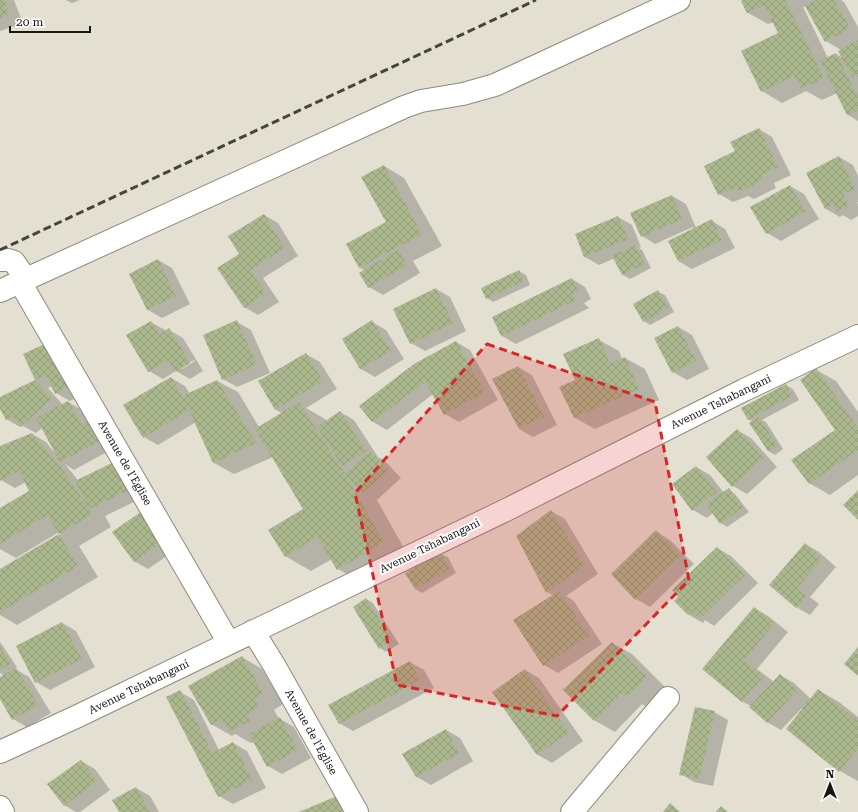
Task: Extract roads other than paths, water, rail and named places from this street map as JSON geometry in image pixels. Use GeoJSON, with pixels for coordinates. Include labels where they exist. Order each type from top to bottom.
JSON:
{"type":"FeatureCollection","features":[{"type":"Feature","properties":{"kind":"street"},"geometry":{"type":"LineString","coordinates":[[0,291],[404,107],[421,101],[463,94],[495,85],[679,0]]}},
{"type":"Feature","properties":{"kind":"street","name":"Avenue de l'Eglise"},"geometry":{"type":"LineString","coordinates":[[0,260],[14,262],[21,272],[22,281],[229,643]]}},
{"type":"Feature","properties":{"kind":"street","name":"Avenue Tshabangani"},"geometry":{"type":"LineString","coordinates":[[0,752],[506,510],[744,390],[858,336]]}},
{"type":"Feature","properties":{"kind":"street","name":"Avenue de l'Eglise"},"geometry":{"type":"LineString","coordinates":[[253,631],[274,665],[357,812]]}},
{"type":"Feature","properties":{"kind":"street"},"geometry":{"type":"LineString","coordinates":[[572,812],[668,698]]}},
{"type":"Feature","properties":{"kind":"street"},"geometry":{"type":"LineString","coordinates":[[0,807],[3,812]]}},
{"type":"Feature","properties":{"kind":"railway"},"geometry":{"type":"LineString","coordinates":[[0,250],[536,0]]}}]}
